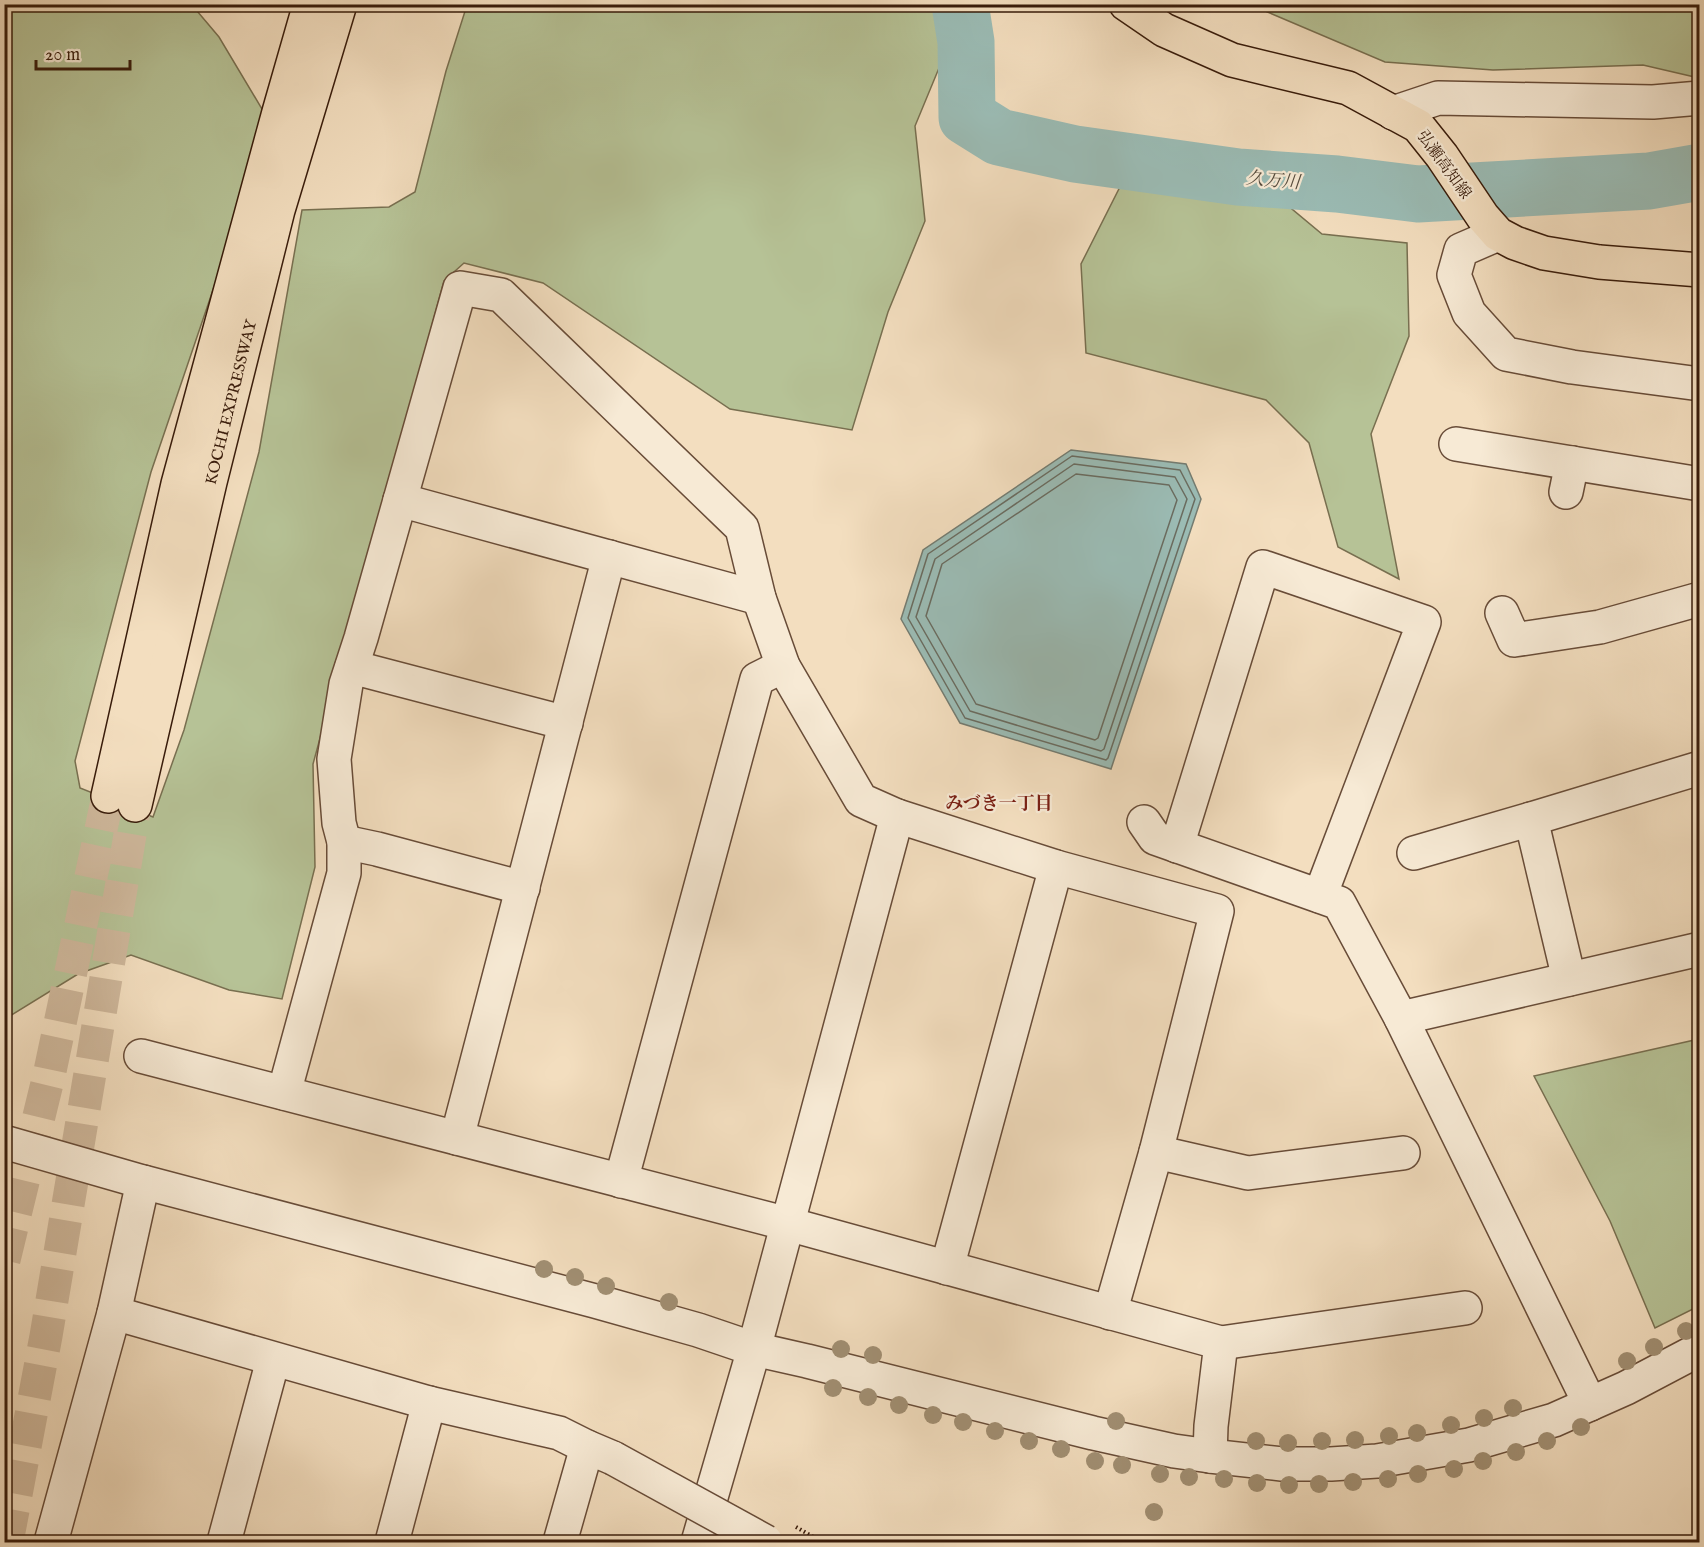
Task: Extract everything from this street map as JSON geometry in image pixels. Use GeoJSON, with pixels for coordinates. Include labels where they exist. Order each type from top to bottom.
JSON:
{"type":"FeatureCollection","features":[{"type":"Feature","properties":{"kind":"main road","name":"KOCHI EXPRESSWAY"},"geometry":{"type":"LineString","coordinates":[[310,4],[178,484],[121,800],[210,482],[278,210],[340,4]]}},
{"type":"Feature","properties":{"kind":"main road","name":"弘瀬高知線"},"geometry":{"type":"LineString","coordinates":[[1126,4],[1164,30],[1232,60],[1348,88],[1418,126],[1442,156],[1490,226]]}},
{"type":"Feature","properties":{"kind":"main road"},"geometry":{"type":"LineString","coordinates":[[1490,226],[1515,243],[1545,253],[1599,261],[1700,270]]}},
{"type":"Feature","properties":{"kind":"street"},"geometry":{"type":"LineString","coordinates":[[1393,113],[1438,98],[1653,102],[1700,98]]}},
{"type":"Feature","properties":{"kind":"street"},"geometry":{"type":"LineString","coordinates":[[1490,226],[1461,250],[1454,275],[1469,313],[1506,354],[1572,367],[1700,384]]}},
{"type":"Feature","properties":{"kind":"street"},"geometry":{"type":"LineString","coordinates":[[284,1093],[344,873],[344,842],[339,823],[334,759],[346,684],[460,288],[501,295],[742,528],[759,598],[783,666],[861,800],[897,816],[1056,867],[1217,911],[1156,1152],[1110,1312]]}},
{"type":"Feature","properties":{"kind":"street"},"geometry":{"type":"LineString","coordinates":[[1456,444],[1569,478],[1700,484]]}},
{"type":"Feature","properties":{"kind":"street"},"geometry":{"type":"LineString","coordinates":[[400,500],[759,598]]}},
{"type":"Feature","properties":{"kind":"street"},"geometry":{"type":"LineString","coordinates":[[457,1138],[609,557]]}},
{"type":"Feature","properties":{"kind":"street"},"geometry":{"type":"LineString","coordinates":[[1177,846],[1263,567],[1424,622],[1320,896]]}},
{"type":"Feature","properties":{"kind":"street"},"geometry":{"type":"LineString","coordinates":[[1502,613],[1514,640],[1600,627],[1700,599]]}},
{"type":"Feature","properties":{"kind":"street"},"geometry":{"type":"LineString","coordinates":[[621,1181],[757,679],[783,666]]}},
{"type":"Feature","properties":{"kind":"street"},"geometry":{"type":"LineString","coordinates":[[352,667],[566,723]]}},
{"type":"Feature","properties":{"kind":"street"},"geometry":{"type":"LineString","coordinates":[[1414,853],[1700,768]]}},
{"type":"Feature","properties":{"kind":"street"},"geometry":{"type":"LineString","coordinates":[[698,1542],[754,1349],[897,816]]}},
{"type":"Feature","properties":{"kind":"street"},"geometry":{"type":"LineString","coordinates":[[1531,819],[1569,979]]}},
{"type":"Feature","properties":{"kind":"street"},"geometry":{"type":"LineString","coordinates":[[1144,822],[1155,838],[1339,903],[1401,1018],[1590,1404]]}},
{"type":"Feature","properties":{"kind":"street"},"geometry":{"type":"LineString","coordinates":[[344,842],[523,888]]}},
{"type":"Feature","properties":{"kind":"street"},"geometry":{"type":"LineString","coordinates":[[947,1268],[1056,867]]}},
{"type":"Feature","properties":{"kind":"street"},"geometry":{"type":"LineString","coordinates":[[1401,1018],[1700,949]]}},
{"type":"Feature","properties":{"kind":"street"},"geometry":{"type":"LineString","coordinates":[[141,1056],[788,1224],[1221,1343],[1465,1308]]}},
{"type":"Feature","properties":{"kind":"street"},"geometry":{"type":"LineString","coordinates":[[4,1142],[143,1182],[595,1301],[698,1330],[754,1349],[807,1360],[1093,1433],[1174,1451],[1210,1456],[1282,1464],[1331,1464],[1377,1461],[1469,1445],[1554,1420],[1626,1388],[1700,1349]]}},
{"type":"Feature","properties":{"kind":"street"},"geometry":{"type":"LineString","coordinates":[[1156,1152],[1248,1173],[1403,1153]]}},
{"type":"Feature","properties":{"kind":"street"},"geometry":{"type":"LineString","coordinates":[[51,1542],[114,1313],[143,1182]]}},
{"type":"Feature","properties":{"kind":"street"},"geometry":{"type":"LineString","coordinates":[[114,1313],[429,1403],[559,1433],[600,1452],[766,1542]]}},
{"type":"Feature","properties":{"kind":"street"},"geometry":{"type":"LineString","coordinates":[[1210,1456],[1211,1426],[1221,1343]]}},
{"type":"Feature","properties":{"kind":"street"},"geometry":{"type":"LineString","coordinates":[[224,1542],[273,1360]]}},
{"type":"Feature","properties":{"kind":"street"},"geometry":{"type":"LineString","coordinates":[[392,1542],[429,1403]]}},
{"type":"Feature","properties":{"kind":"street"},"geometry":{"type":"LineString","coordinates":[[560,1542],[600,1452]]}},
{"type":"Feature","properties":{"kind":"green space"},"geometry":{"type":"Polygon","coordinates":[[[5,5],[192,5],[219,37],[265,114],[231,237],[151,472],[75,761],[80,788],[153,817],[184,730],[259,452],[302,210],[389,207],[415,192],[446,71],[467,5],[940,5],[951,39],[915,126],[925,221],[888,312],[852,430],[730,409],[543,283],[464,263],[444,281],[313,764],[315,867],[282,999],[229,990],[131,955],[78,974],[5,1019],[5,5]]]}},
{"type":"Feature","properties":{"kind":"green space"},"geometry":{"type":"Polygon","coordinates":[[[1251,5],[1699,5],[1699,78],[1643,65],[1493,70],[1385,62],[1251,5]]]}},
{"type":"Feature","properties":{"kind":"green space"},"geometry":{"type":"Polygon","coordinates":[[[1198,166],[1281,200],[1322,234],[1407,243],[1409,336],[1371,434],[1399,579],[1338,547],[1309,443],[1266,400],[1086,353],[1081,264],[1129,169],[1198,166]]]}},
{"type":"Feature","properties":{"kind":"green space"},"geometry":{"type":"Polygon","coordinates":[[[1699,1039],[1699,1306],[1655,1328],[1610,1221],[1534,1076],[1699,1039]]]}},
{"type":"Feature","properties":{"kind":"water"},"geometry":{"type":"Polygon","coordinates":[[[1071,450],[1186,464],[1201,499],[1111,769],[960,723],[901,619],[923,550],[1071,450]]]}},
{"type":"Feature","properties":{"kind":"waterway","name":"久万川"},"geometry":{"type":"LineString","coordinates":[[960,4],[966,42],[967,117],[999,137],[1075,154],[1238,177],[1337,184],[1418,194],[1649,181],[1700,172]]}},
{"type":"Feature","properties":{"kind":"tunnel"},"geometry":{"type":"LineString","coordinates":[[4,1260],[50,1071],[108,796]]}},
{"type":"Feature","properties":{"kind":"tunnel"},"geometry":{"type":"LineString","coordinates":[[7,1542],[46,1336],[135,805]]}},
{"type":"Feature","properties":{"kind":"district","name":"みづき一丁目"},"geometry":{"type":"Point","coordinates":[999,803]}}]}
